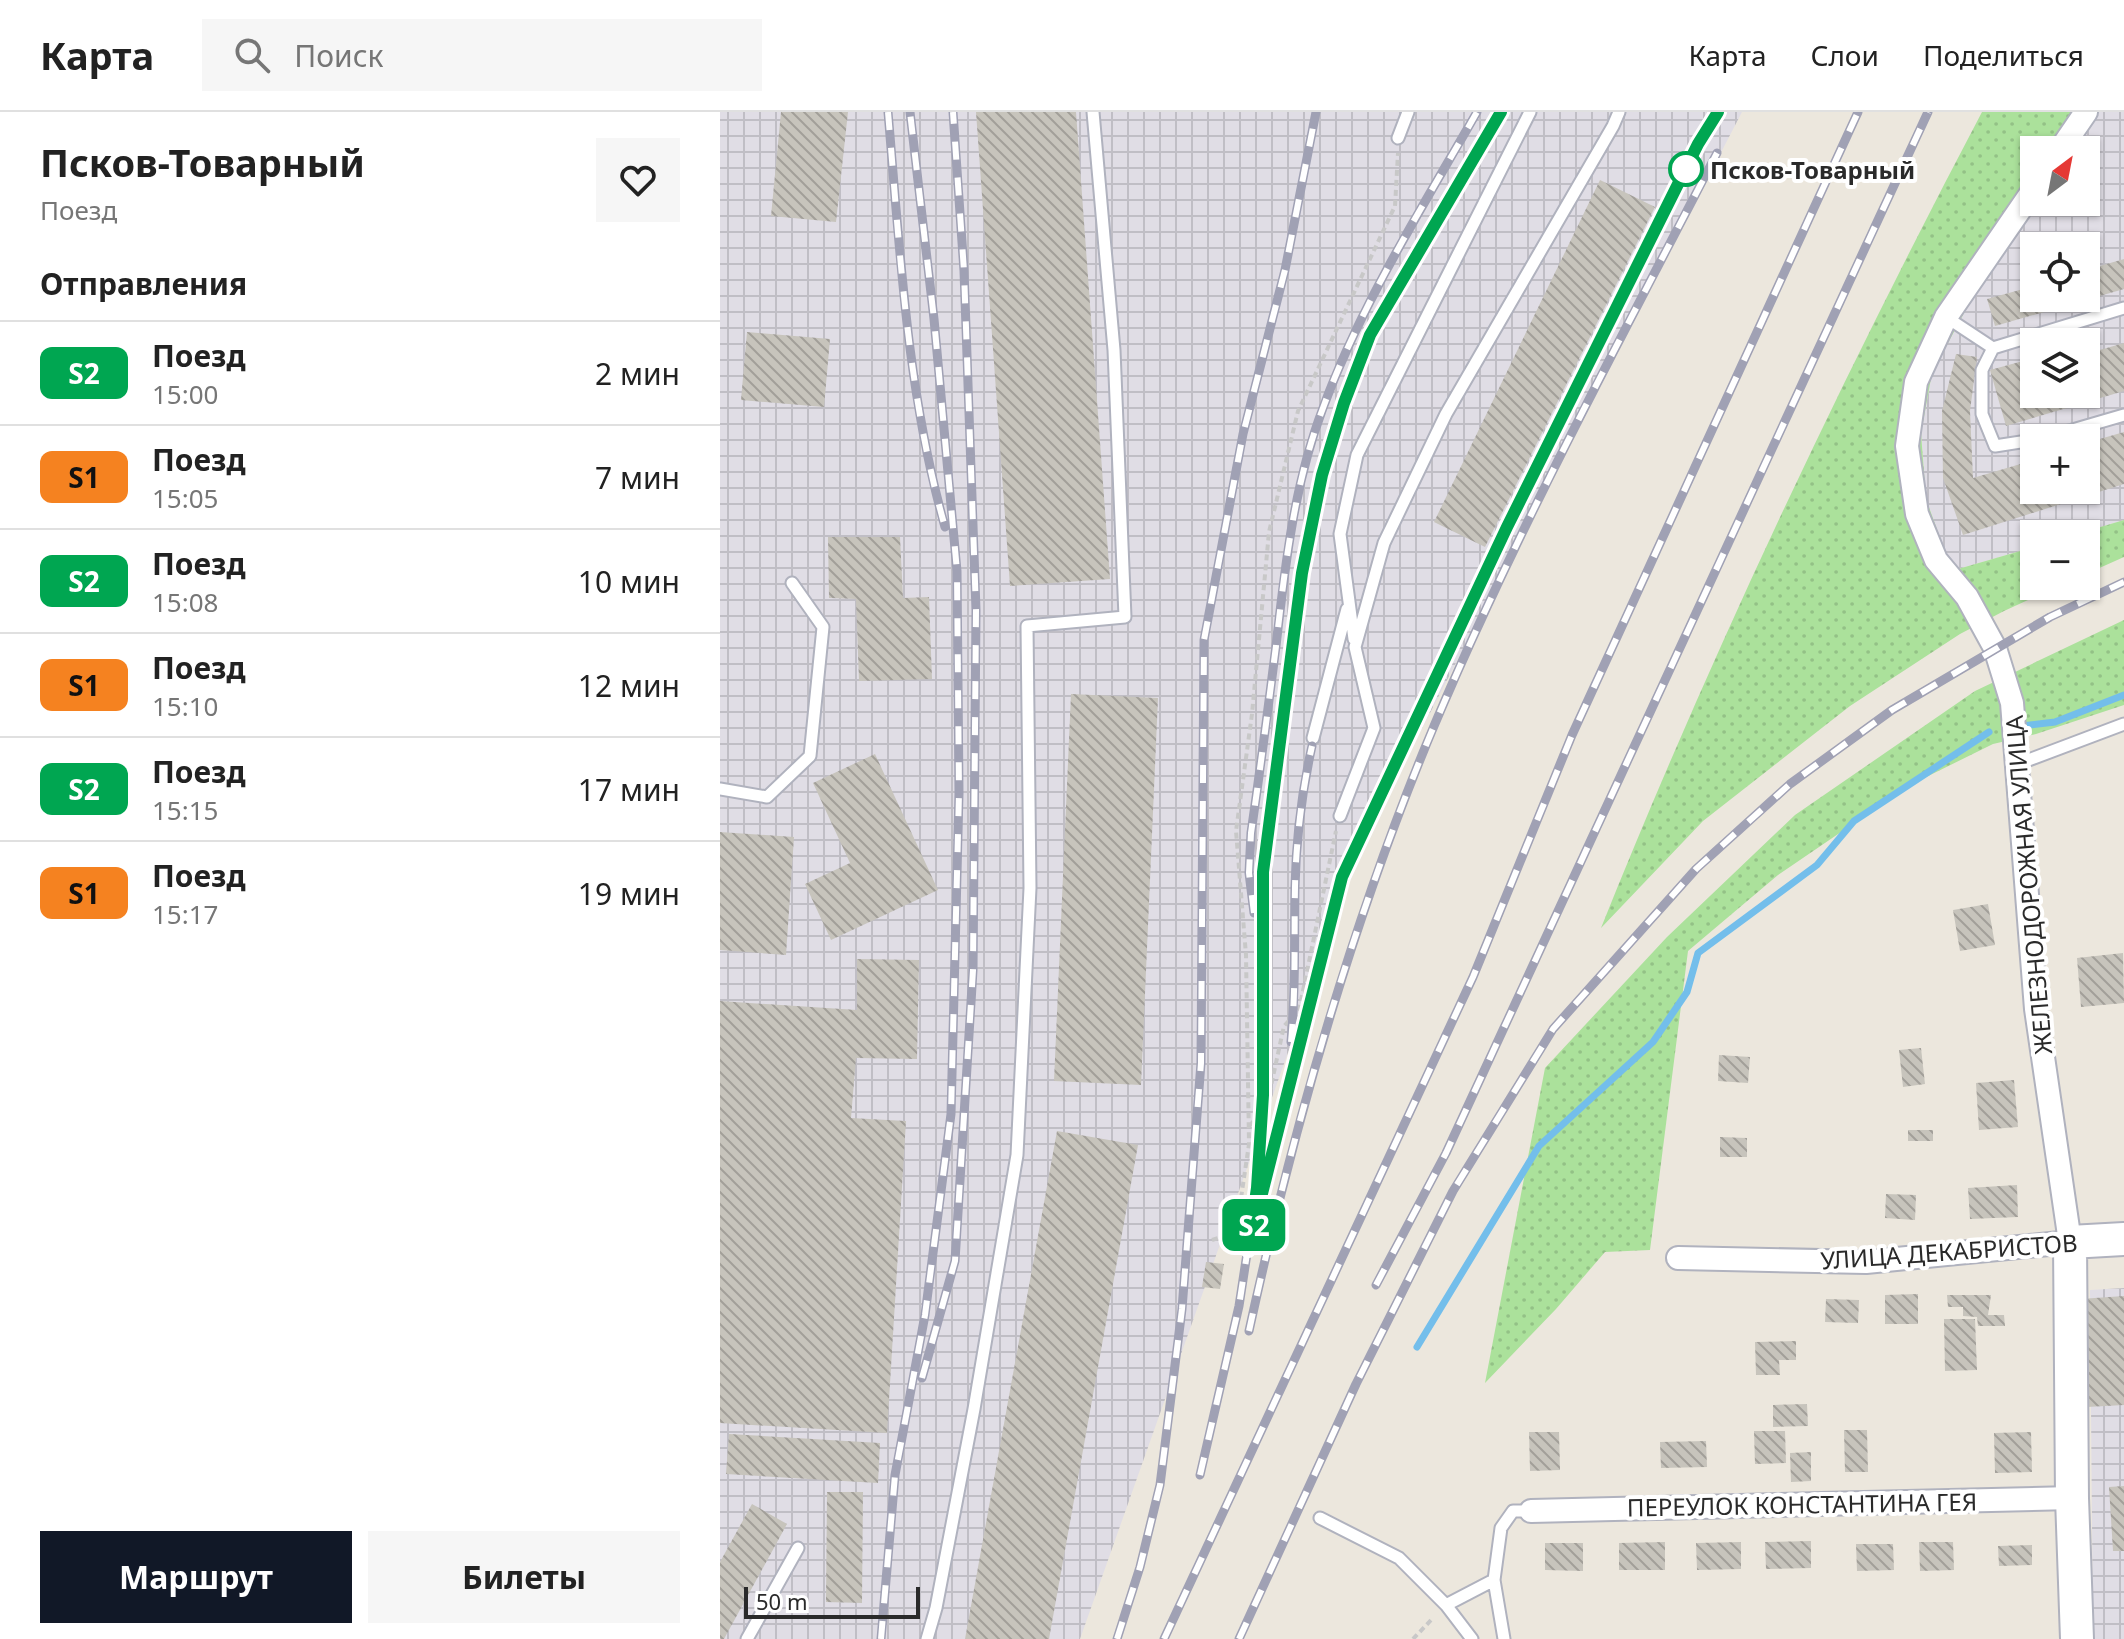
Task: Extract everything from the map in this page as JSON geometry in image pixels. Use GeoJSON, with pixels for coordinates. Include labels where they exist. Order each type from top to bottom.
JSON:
{"type":"FeatureCollection","features":[{"type":"Feature","properties":{"kind":"street"},"geometry":{"type":"LineString","coordinates":[[2070,136],[2086,112]]}},
{"type":"Feature","properties":{"kind":"street","name":"ЖЕЛЕЗНОДОРОЖНАЯ УЛИЦА"},"geometry":{"type":"LineString","coordinates":[[2020,209],[1946,317],[1916,382],[1907,446],[1917,514],[1936,560],[1967,597],[1995,648],[2012,703],[2036,1009],[2070,1242],[2072,1498],[2077,1639]]}},
{"type":"Feature","properties":{"kind":"street","name":"УЛИЦА ДЕКАБРИСТОВ"},"geometry":{"type":"LineString","coordinates":[[1678,1258],[1866,1262],[2124,1239]]}},
{"type":"Feature","properties":{"kind":"street","name":"ПЕРЕУЛОК КОНСТАНТИНА ГЕЯ"},"geometry":{"type":"LineString","coordinates":[[1531,1511],[2072,1498]]}},
{"type":"Feature","properties":{"kind":"lane"},"geometry":{"type":"LineString","coordinates":[[927,1639],[936,1608],[971,1424],[1017,1155],[1030,888],[1027,626],[1125,617],[1114,350],[1093,112]]}},
{"type":"Feature","properties":{"kind":"lane"},"geometry":{"type":"LineString","coordinates":[[1398,138],[1408,112]]}},
{"type":"Feature","properties":{"kind":"lane"},"geometry":{"type":"LineString","coordinates":[[1340,816],[1374,728],[1355,647],[1340,534],[1357,455],[1530,112]]}},
{"type":"Feature","properties":{"kind":"lane"},"geometry":{"type":"LineString","coordinates":[[1355,647],[1384,543],[1446,414],[1606,140],[1619,112]]}},
{"type":"Feature","properties":{"kind":"lane"},"geometry":{"type":"LineString","coordinates":[[2020,442],[1995,446],[1982,414],[1982,370],[1993,348],[2124,308]]}},
{"type":"Feature","properties":{"kind":"lane"},"geometry":{"type":"LineString","coordinates":[[1946,317],[1993,348]]}},
{"type":"Feature","properties":{"kind":"lane"},"geometry":{"type":"LineString","coordinates":[[2093,424],[2124,415]]}},
{"type":"Feature","properties":{"kind":"lane"},"geometry":{"type":"LineString","coordinates":[[720,789],[767,797],[810,756],[823,627],[792,583]]}},
{"type":"Feature","properties":{"kind":"lane"},"geometry":{"type":"LineString","coordinates":[[1313,738],[1349,601]]}},
{"type":"Feature","properties":{"kind":"lane"},"geometry":{"type":"LineString","coordinates":[[2018,764],[2124,724]]}},
{"type":"Feature","properties":{"kind":"lane"},"geometry":{"type":"LineString","coordinates":[[1504,1639],[1494,1580],[1501,1528],[1513,1511],[1531,1511]]}},
{"type":"Feature","properties":{"kind":"lane"},"geometry":{"type":"LineString","coordinates":[[1320,1518],[1399,1558],[1446,1605],[1472,1639]]}},
{"type":"Feature","properties":{"kind":"lane"},"geometry":{"type":"LineString","coordinates":[[747,1639],[798,1548]]}},
{"type":"Feature","properties":{"kind":"lane"},"geometry":{"type":"LineString","coordinates":[[1446,1605],[1494,1580]]}},
{"type":"Feature","properties":{"kind":"path"},"geometry":{"type":"LineString","coordinates":[[1212,1240],[1236,1232],[1249,1144],[1246,955],[1236,831],[1252,714],[1269,532],[1298,411],[1395,206],[1398,138]]}},
{"type":"Feature","properties":{"kind":"path"},"geometry":{"type":"LineString","coordinates":[[1249,1126],[1266,1109],[1284,1026],[1299,1010],[1340,816]]}},
{"type":"Feature","properties":{"kind":"path"},"geometry":{"type":"LineString","coordinates":[[1413,1639],[1446,1605]]}},
{"type":"Feature","properties":{"kind":"shaded area"},"geometry":{"type":"Polygon","coordinates":[[[720,112],[1742,112],[1362,844],[1080,1639],[720,1639],[720,112]]]}},
{"type":"Feature","properties":{"kind":"shaded area"},"geometry":{"type":"Polygon","coordinates":[[[2099,112],[2124,112],[2124,520],[2100,527],[2100,520],[2020,520],[2020,551],[1958,569],[1946,554],[1926,499],[1921,433],[1932,373],[1972,298],[2028,216],[2100,216],[2100,136],[2083,136],[2099,112]]]}},
{"type":"Feature","properties":{"kind":"shaded area"},"geometry":{"type":"Polygon","coordinates":[[[2124,1288],[2124,1639],[2093,1639],[2090,1290],[2124,1288]]]}},
{"type":"Feature","properties":{"kind":"green space"},"geometry":{"type":"Polygon","coordinates":[[[1982,112],[2099,112],[2083,136],[2020,136],[2020,216],[2025,216],[1972,298],[1932,373],[1921,433],[1926,499],[1946,554],[1958,569],[2020,551],[2020,600],[2028,600],[1960,634],[1850,706],[1703,821],[1601,928],[1734,617],[1829,414],[1982,112]]]}},
{"type":"Feature","properties":{"kind":"green space"},"geometry":{"type":"Polygon","coordinates":[[[2124,520],[2124,557],[2100,568],[2100,527],[2124,520]]]}},
{"type":"Feature","properties":{"kind":"green space"},"geometry":{"type":"Polygon","coordinates":[[[2124,620],[2124,705],[2036,734],[1993,744],[1910,785],[1778,875],[1688,951],[1650,1250],[1605,1252],[1485,1383],[1545,1068],[1667,937],[1795,815],[1975,691],[2124,620]]]}},
{"type":"Feature","properties":{"kind":"building"},"geometry":{"type":"Polygon","coordinates":[[[781,112],[848,112],[836,222],[771,216],[781,112]]]}},
{"type":"Feature","properties":{"kind":"building"},"geometry":{"type":"Polygon","coordinates":[[[976,112],[1076,112],[1110,579],[1010,586],[976,112]]]}},
{"type":"Feature","properties":{"kind":"building"},"geometry":{"type":"Polygon","coordinates":[[[1600,180],[1655,207],[1485,547],[1434,522],[1600,180]]]}},
{"type":"Feature","properties":{"kind":"building"},"geometry":{"type":"Polygon","coordinates":[[[2124,259],[2124,289],[2100,296],[2100,266],[2124,259]]]}},
{"type":"Feature","properties":{"kind":"building"},"geometry":{"type":"Polygon","coordinates":[[[2020,290],[2020,312],[2044,312],[1995,326],[1987,299],[2020,290]]]}},
{"type":"Feature","properties":{"kind":"building"},"geometry":{"type":"Polygon","coordinates":[[[747,332],[830,339],[824,407],[741,400],[747,332]]]}},
{"type":"Feature","properties":{"kind":"building"},"geometry":{"type":"Polygon","coordinates":[[[2124,343],[2124,391],[2100,398],[2100,350],[2124,343]]]}},
{"type":"Feature","properties":{"kind":"building"},"geometry":{"type":"Polygon","coordinates":[[[1956,354],[1977,357],[1970,411],[1973,478],[2020,464],[2020,504],[2061,504],[1963,535],[1943,478],[1942,411],[1956,354]]]}},
{"type":"Feature","properties":{"kind":"building"},"geometry":{"type":"Polygon","coordinates":[[[2020,362],[2020,408],[2067,408],[2006,426],[1990,370],[2020,362]]]}},
{"type":"Feature","properties":{"kind":"building"},"geometry":{"type":"Polygon","coordinates":[[[2124,432],[2124,484],[2100,492],[2100,439],[2124,432]]]}},
{"type":"Feature","properties":{"kind":"building"},"geometry":{"type":"Polygon","coordinates":[[[828,537],[900,537],[903,598],[929,597],[932,679],[859,681],[856,599],[829,598],[828,537]]]}},
{"type":"Feature","properties":{"kind":"building"},"geometry":{"type":"Polygon","coordinates":[[[1071,694],[1158,698],[1141,1085],[1054,1081],[1071,694]]]}},
{"type":"Feature","properties":{"kind":"building"},"geometry":{"type":"Polygon","coordinates":[[[875,754],[938,890],[831,940],[805,884],[850,863],[813,783],[875,754]]]}},
{"type":"Feature","properties":{"kind":"building"},"geometry":{"type":"Polygon","coordinates":[[[720,832],[794,837],[786,955],[720,950],[720,832]]]}},
{"type":"Feature","properties":{"kind":"building"},"geometry":{"type":"Polygon","coordinates":[[[1988,904],[1995,945],[1960,951],[1953,910],[1988,904]]]}},
{"type":"Feature","properties":{"kind":"building"},"geometry":{"type":"Polygon","coordinates":[[[2123,953],[2124,1003],[2081,1007],[2077,958],[2123,953]]]}},
{"type":"Feature","properties":{"kind":"building"},"geometry":{"type":"Polygon","coordinates":[[[857,959],[919,960],[917,1059],[856,1058],[851,1118],[906,1121],[887,1433],[720,1423],[720,1001],[857,1010],[857,959]]]}},
{"type":"Feature","properties":{"kind":"building"},"geometry":{"type":"Polygon","coordinates":[[[1921,1048],[1925,1084],[1903,1087],[1899,1050],[1921,1048]]]}},
{"type":"Feature","properties":{"kind":"building"},"geometry":{"type":"Polygon","coordinates":[[[1719,1055],[1750,1057],[1748,1083],[1718,1081],[1719,1055]]]}},
{"type":"Feature","properties":{"kind":"building"},"geometry":{"type":"Polygon","coordinates":[[[2014,1080],[2018,1127],[1979,1130],[1976,1083],[2014,1080]]]}},
{"type":"Feature","properties":{"kind":"building"},"geometry":{"type":"Polygon","coordinates":[[[1908,1130],[1933,1130],[1933,1141],[1908,1141],[1908,1130]]]}},
{"type":"Feature","properties":{"kind":"building"},"geometry":{"type":"Polygon","coordinates":[[[1057,1131],[1138,1145],[1049,1639],[965,1639],[1057,1131]]]}},
{"type":"Feature","properties":{"kind":"building"},"geometry":{"type":"Polygon","coordinates":[[[1720,1137],[1747,1138],[1747,1157],[1720,1157],[1720,1137]]]}},
{"type":"Feature","properties":{"kind":"building"},"geometry":{"type":"Polygon","coordinates":[[[2017,1185],[2018,1217],[1970,1219],[1968,1188],[2017,1185]]]}},
{"type":"Feature","properties":{"kind":"building"},"geometry":{"type":"Polygon","coordinates":[[[1886,1194],[1916,1195],[1915,1220],[1885,1218],[1886,1194]]]}},
{"type":"Feature","properties":{"kind":"building"},"geometry":{"type":"Polygon","coordinates":[[[1206,1262],[1224,1264],[1220,1289],[1202,1287],[1206,1262]]]}},
{"type":"Feature","properties":{"kind":"building"},"geometry":{"type":"Polygon","coordinates":[[[1918,1294],[1918,1324],[1885,1324],[1885,1295],[1918,1294]]]}},
{"type":"Feature","properties":{"kind":"building"},"geometry":{"type":"Polygon","coordinates":[[[1947,1295],[1991,1295],[1988,1315],[2004,1315],[2005,1326],[1978,1326],[1977,1317],[1963,1316],[1963,1307],[1948,1307],[1947,1295]]]}},
{"type":"Feature","properties":{"kind":"building"},"geometry":{"type":"Polygon","coordinates":[[[2124,1296],[2124,1405],[2087,1407],[2080,1299],[2124,1296]]]}},
{"type":"Feature","properties":{"kind":"building"},"geometry":{"type":"Polygon","coordinates":[[[1826,1299],[1859,1300],[1858,1323],[1825,1322],[1826,1299]]]}},
{"type":"Feature","properties":{"kind":"building"},"geometry":{"type":"Polygon","coordinates":[[[1944,1319],[1975,1319],[1977,1370],[1945,1371],[1944,1319]]]}},
{"type":"Feature","properties":{"kind":"building"},"geometry":{"type":"Polygon","coordinates":[[[1796,1341],[1796,1360],[1779,1360],[1780,1375],[1756,1375],[1755,1342],[1796,1341]]]}},
{"type":"Feature","properties":{"kind":"building"},"geometry":{"type":"Polygon","coordinates":[[[1807,1404],[1808,1426],[1773,1427],[1773,1405],[1807,1404]]]}},
{"type":"Feature","properties":{"kind":"building"},"geometry":{"type":"Polygon","coordinates":[[[1844,1430],[1867,1430],[1868,1472],[1845,1472],[1844,1430]]]}},
{"type":"Feature","properties":{"kind":"building"},"geometry":{"type":"Polygon","coordinates":[[[1754,1431],[1785,1431],[1786,1463],[1755,1464],[1754,1431]]]}},
{"type":"Feature","properties":{"kind":"building"},"geometry":{"type":"Polygon","coordinates":[[[1529,1432],[1559,1432],[1560,1470],[1530,1471],[1529,1432]]]}},
{"type":"Feature","properties":{"kind":"building"},"geometry":{"type":"Polygon","coordinates":[[[2031,1432],[2032,1472],[1995,1473],[1994,1433],[2031,1432]]]}},
{"type":"Feature","properties":{"kind":"building"},"geometry":{"type":"Polygon","coordinates":[[[729,1434],[880,1443],[878,1483],[726,1474],[729,1434]]]}},
{"type":"Feature","properties":{"kind":"building"},"geometry":{"type":"Polygon","coordinates":[[[1706,1441],[1707,1467],[1661,1468],[1660,1442],[1706,1441]]]}},
{"type":"Feature","properties":{"kind":"building"},"geometry":{"type":"Polygon","coordinates":[[[1811,1452],[1811,1481],[1791,1482],[1790,1453],[1811,1452]]]}},
{"type":"Feature","properties":{"kind":"building"},"geometry":{"type":"Polygon","coordinates":[[[2124,1486],[2124,1551],[2113,1551],[2109,1487],[2124,1486]]]}},
{"type":"Feature","properties":{"kind":"building"},"geometry":{"type":"Polygon","coordinates":[[[827,1492],[863,1492],[862,1603],[826,1602],[827,1492]]]}},
{"type":"Feature","properties":{"kind":"building"},"geometry":{"type":"Polygon","coordinates":[[[752,1504],[787,1524],[724,1639],[720,1639],[720,1562],[752,1504]]]}},
{"type":"Feature","properties":{"kind":"building"},"geometry":{"type":"Polygon","coordinates":[[[1811,1541],[1811,1568],[1766,1569],[1765,1542],[1811,1541]]]}},
{"type":"Feature","properties":{"kind":"building"},"geometry":{"type":"Polygon","coordinates":[[[1665,1542],[1665,1570],[1619,1570],[1619,1543],[1665,1542]]]}},
{"type":"Feature","properties":{"kind":"building"},"geometry":{"type":"Polygon","coordinates":[[[1741,1542],[1741,1569],[1697,1570],[1696,1543],[1741,1542]]]}},
{"type":"Feature","properties":{"kind":"building"},"geometry":{"type":"Polygon","coordinates":[[[1919,1542],[1953,1542],[1954,1570],[1920,1571],[1919,1542]]]}},
{"type":"Feature","properties":{"kind":"building"},"geometry":{"type":"Polygon","coordinates":[[[1545,1543],[1583,1543],[1583,1571],[1545,1570],[1545,1543]]]}},
{"type":"Feature","properties":{"kind":"building"},"geometry":{"type":"Polygon","coordinates":[[[1856,1544],[1893,1544],[1894,1570],[1857,1571],[1856,1544]]]}},
{"type":"Feature","properties":{"kind":"building"},"geometry":{"type":"Polygon","coordinates":[[[2032,1545],[2032,1565],[1999,1566],[1998,1546],[2032,1545]]]}},
{"type":"Feature","properties":{"kind":"waterway"},"geometry":{"type":"LineString","coordinates":[[2022,726],[2055,722],[2124,695]]}},
{"type":"Feature","properties":{"kind":"waterway"},"geometry":{"type":"LineString","coordinates":[[1417,1347],[1539,1146],[1653,1042],[1687,992],[1698,953],[1817,865],[1854,821],[1989,732]]}},
{"type":"Feature","properties":{"kind":"railway"},"geometry":{"type":"LineString","coordinates":[[888,112],[913,373],[945,527]]}},
{"type":"Feature","properties":{"kind":"railway"},"geometry":{"type":"LineString","coordinates":[[881,1639],[895,1475],[925,1315],[951,1114],[959,793],[957,571],[934,319],[910,112]]}},
{"type":"Feature","properties":{"kind":"railway"},"geometry":{"type":"LineString","coordinates":[[922,1378],[955,1261],[973,970],[976,610],[964,271],[953,112]]}},
{"type":"Feature","properties":{"kind":"railway"},"geometry":{"type":"LineString","coordinates":[[1117,1639],[1140,1567],[1160,1485],[1182,1309],[1201,1063],[1204,640],[1243,434],[1285,270],[1316,112]]}},
{"type":"Feature","properties":{"kind":"railway"},"geometry":{"type":"LineString","coordinates":[[1254,913],[1249,873],[1251,833],[1287,556],[1313,437],[1355,331],[1477,112]]}},
{"type":"Feature","properties":{"kind":"railway"},"geometry":{"type":"LineString","coordinates":[[1200,1475],[1239,1306],[1257,1188],[1263,1095],[1263,872],[1302,573],[1322,475],[1344,403],[1370,335],[1501,112]]}},
{"type":"Feature","properties":{"kind":"railway"},"geometry":{"type":"LineString","coordinates":[[1286,1092],[1342,877],[1582,374],[1698,144],[1718,112]]}},
{"type":"Feature","properties":{"kind":"railway"},"geometry":{"type":"LineString","coordinates":[[1164,1639],[1473,977],[1572,735],[1858,112]]}},
{"type":"Feature","properties":{"kind":"railway"},"geometry":{"type":"LineString","coordinates":[[1376,1285],[1446,1153],[1928,112]]}},
{"type":"Feature","properties":{"kind":"railway"},"geometry":{"type":"LineString","coordinates":[[1249,1331],[1285,1177],[1328,1024],[1404,799],[1499,580],[1717,153]]}},
{"type":"Feature","properties":{"kind":"railway"},"geometry":{"type":"LineString","coordinates":[[1239,1639],[1356,1384],[1453,1191],[1553,1029],[1696,869],[1790,784],[1892,710],[2050,617],[2124,582]]}},
{"type":"Feature","properties":{"kind":"railway"},"geometry":{"type":"LineString","coordinates":[[1291,1042],[1297,852],[1302,798],[1312,746]]}},
{"type":"Feature","properties":{"kind":"railway"},"geometry":{"type":"LineString","coordinates":[[1266,1175],[1287,1082]]}},
{"type":"Feature","properties":{"kind":"train","name":"S2"},"geometry":{"type":"LineString","coordinates":[[1501,112],[1370,335],[1344,403],[1322,475],[1302,573],[1263,872],[1263,1095],[1257,1188],[1248,1249],[1342,877],[1395,760],[1569,400],[1698,144],[1718,112]]}},
{"type":"Feature","properties":{"kind":"place","name":"Псков-Товарный"},"geometry":{"type":"Point","coordinates":[1686,169]}}]}
